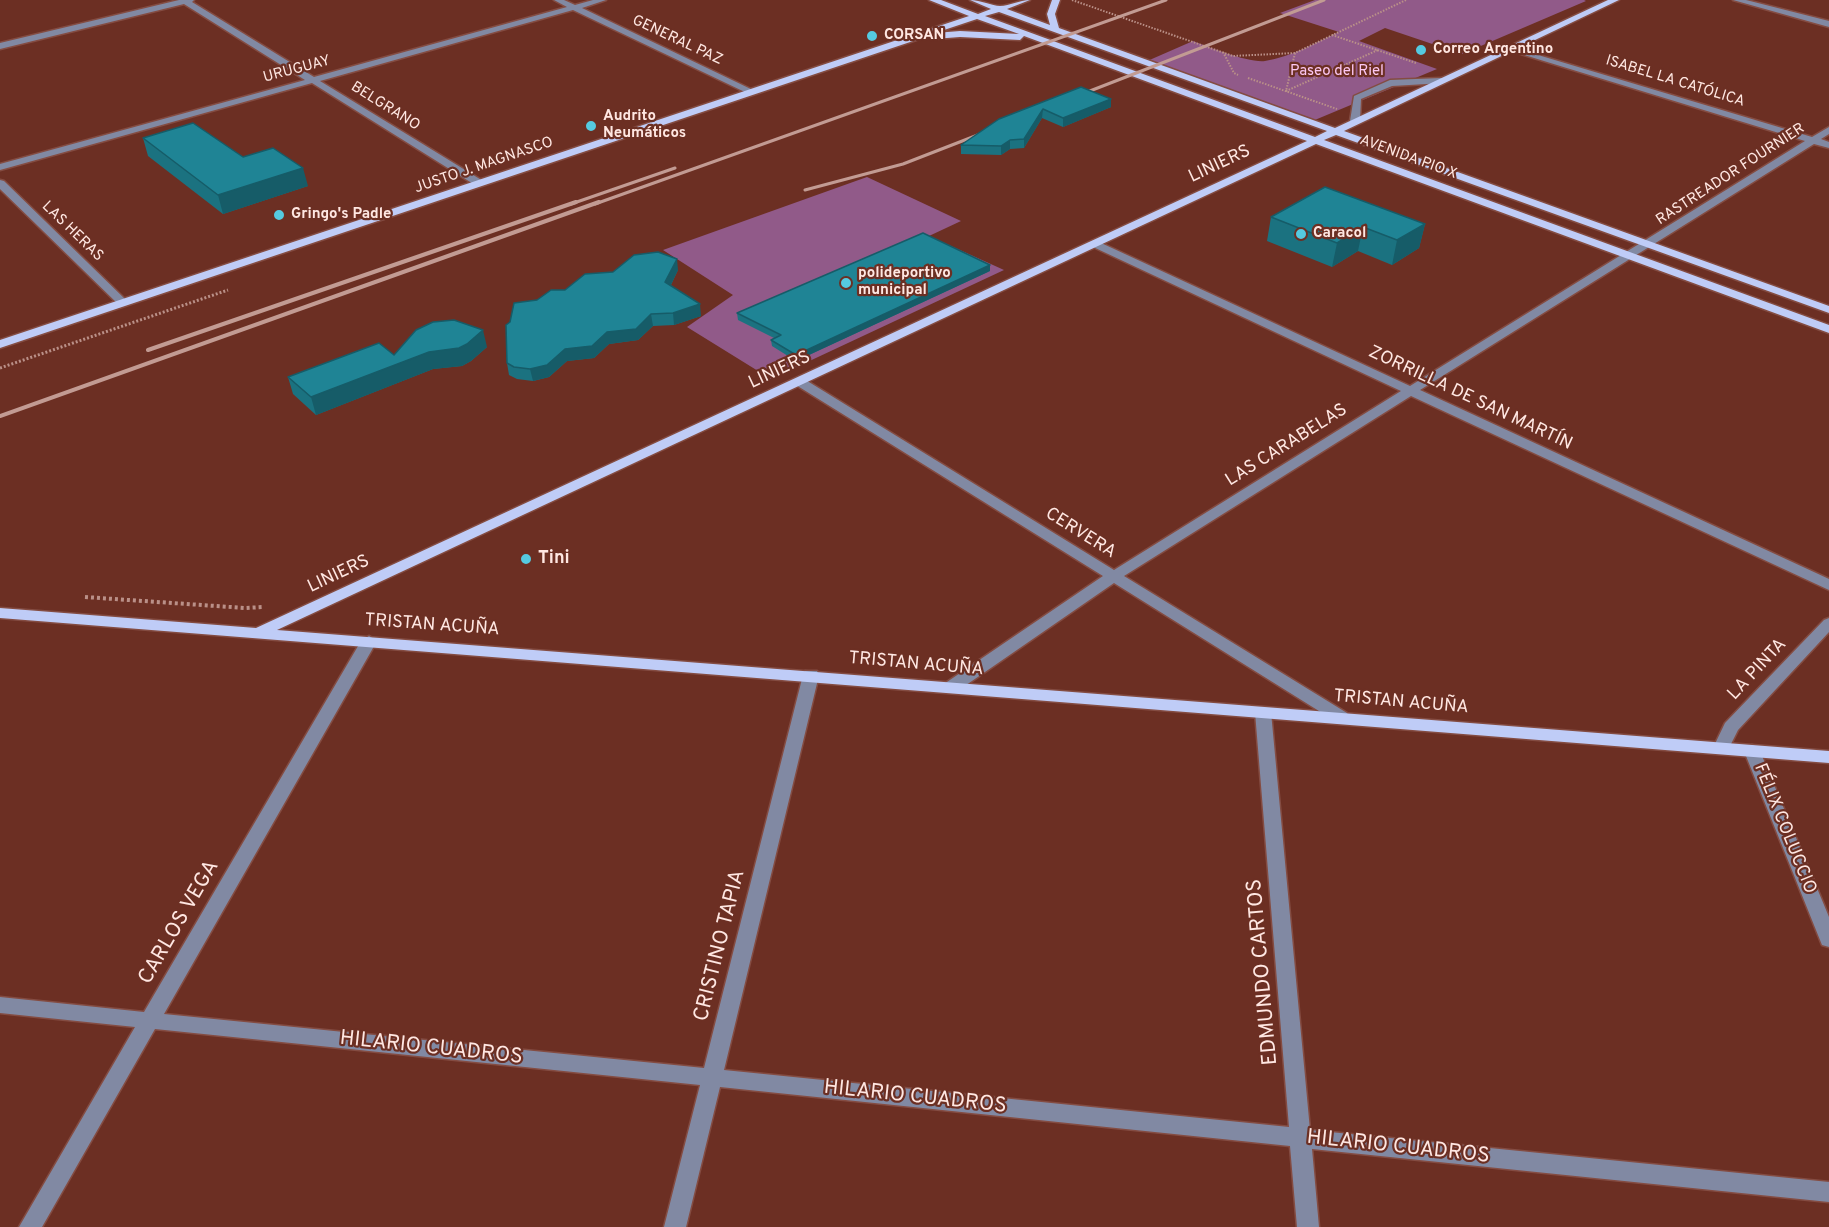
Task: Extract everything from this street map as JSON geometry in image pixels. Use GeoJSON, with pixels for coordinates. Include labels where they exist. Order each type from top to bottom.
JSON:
{"type":"FeatureCollection","features":[{"type":"Feature","properties":{"kind":"main road","name":"AVENIDA PIO X"},"geometry":{"type":"LineString","coordinates":[[933,0],[1829,329]]}},
{"type":"Feature","properties":{"kind":"main road","name":"AVENIDA PIO X"},"geometry":{"type":"LineString","coordinates":[[974,0],[1829,310]]}},
{"type":"Feature","properties":{"kind":"main road","name":"JUSTO J. MAGNASCO"},"geometry":{"type":"LineString","coordinates":[[0,344],[1026,0]]}},
{"type":"Feature","properties":{"kind":"main road"},"geometry":{"type":"LineString","coordinates":[[1055,29],[1051,14],[1056,0]]}},
{"type":"Feature","properties":{"kind":"main road","name":"LINIERS"},"geometry":{"type":"LineString","coordinates":[[259,632],[800,382],[1615,0]]}},
{"type":"Feature","properties":{"kind":"main road"},"geometry":{"type":"LineString","coordinates":[[913,38],[960,34],[1036,37]]}},
{"type":"Feature","properties":{"kind":"main road","name":"TRISTAN ACUÑA"},"geometry":{"type":"LineString","coordinates":[[0,613],[811,675],[1829,757]]}},
{"type":"Feature","properties":{"kind":"street"},"geometry":{"type":"LineString","coordinates":[[0,46],[186,0]]}},
{"type":"Feature","properties":{"kind":"street","name":"BELGRANO"},"geometry":{"type":"LineString","coordinates":[[186,0],[479,183]]}},
{"type":"Feature","properties":{"kind":"street","name":"GENERAL PAZ"},"geometry":{"type":"LineString","coordinates":[[558,0],[752,92]]}},
{"type":"Feature","properties":{"kind":"street","name":"URUGUAY"},"geometry":{"type":"LineString","coordinates":[[0,167],[602,0]]}},
{"type":"Feature","properties":{"kind":"street"},"geometry":{"type":"LineString","coordinates":[[1737,0],[1829,24]]}},
{"type":"Feature","properties":{"kind":"street","name":"ISABEL LA CATÓLICA"},"geometry":{"type":"LineString","coordinates":[[1511,48],[1829,145]]}},
{"type":"Feature","properties":{"kind":"street"},"geometry":{"type":"LineString","coordinates":[[1355,121],[1357,98],[1390,83],[1440,81]]}},
{"type":"Feature","properties":{"kind":"street","name":"RASTREADOR FOURNIER"},"geometry":{"type":"LineString","coordinates":[[1650,245],[1829,130]]}},
{"type":"Feature","properties":{"kind":"street","name":"LAS HERAS"},"geometry":{"type":"LineString","coordinates":[[0,183],[123,303]]}},
{"type":"Feature","properties":{"kind":"street","name":"ZORRILLA DE SAN MARTÍN"},"geometry":{"type":"LineString","coordinates":[[1095,244],[1829,585]]}},
{"type":"Feature","properties":{"kind":"street","name":"LAS CARABELAS"},"geometry":{"type":"LineString","coordinates":[[950,688],[1112,577],[1409,390],[1650,245]]}},
{"type":"Feature","properties":{"kind":"street","name":"CERVERA"},"geometry":{"type":"LineString","coordinates":[[800,382],[1341,717]]}},
{"type":"Feature","properties":{"kind":"street","name":"LA PINTA"},"geometry":{"type":"LineString","coordinates":[[1721,748],[1731,727],[1829,623]]}},
{"type":"Feature","properties":{"kind":"street","name":"CARLOS VEGA"},"geometry":{"type":"LineString","coordinates":[[30,1227],[369,641]]}},
{"type":"Feature","properties":{"kind":"street","name":"CRISTINO TAPIA"},"geometry":{"type":"LineString","coordinates":[[675,1227],[811,675]]}},
{"type":"Feature","properties":{"kind":"street","name":"EDMUNDO CARTOS"},"geometry":{"type":"LineString","coordinates":[[1263,712],[1308,1227]]}},
{"type":"Feature","properties":{"kind":"street","name":"FÉLIX COLUCCIO"},"geometry":{"type":"LineString","coordinates":[[1752,751],[1829,940]]}},
{"type":"Feature","properties":{"kind":"street","name":"HILARIO CUADROS"},"geometry":{"type":"LineString","coordinates":[[0,1005],[1829,1192]]}},
{"type":"Feature","properties":{"kind":"path"},"geometry":{"type":"LineString","coordinates":[[1071,0],[1223,52],[1246,57],[1295,53],[1406,0]]}},
{"type":"Feature","properties":{"kind":"path"},"geometry":{"type":"LineString","coordinates":[[1332,35],[1454,75]]}},
{"type":"Feature","properties":{"kind":"path"},"geometry":{"type":"LineString","coordinates":[[1286,91],[1378,50]]}},
{"type":"Feature","properties":{"kind":"path"},"geometry":{"type":"LineString","coordinates":[[1223,52],[1234,73],[1340,110],[1355,121]]}},
{"type":"Feature","properties":{"kind":"path"},"geometry":{"type":"LineString","coordinates":[[1286,91],[1295,53]]}},
{"type":"Feature","properties":{"kind":"path"},"geometry":{"type":"LineString","coordinates":[[82,597],[245,608],[271,607]]}},
{"type":"Feature","properties":{"kind":"green space","name":"Paseo del Riel"},"geometry":{"type":"Polygon","coordinates":[[[1315,0],[1586,1],[1462,54],[1385,28],[1359,41],[1437,69],[1310,122],[1145,62],[1193,41],[1249,60],[1265,61],[1294,53],[1339,32],[1280,13],[1315,0]]]}},
{"type":"Feature","properties":{"kind":"green space","name":"polideportivo municipal"},"geometry":{"type":"Polygon","coordinates":[[[867,177],[961,221],[929,236],[1004,270],[771,379],[687,327],[733,295],[663,250],[867,177]]]}},
{"type":"Feature","properties":{"kind":"building"},"geometry":{"type":"Polygon","coordinates":[[[1081,87],[1111,99],[1063,118],[1043,109],[1024,139],[1010,140],[1001,146],[961,145],[999,119],[1081,87]]]}},
{"type":"Feature","properties":{"kind":"building"},"geometry":{"type":"Polygon","coordinates":[[[193,123],[243,157],[273,148],[303,168],[218,195],[143,138],[193,123]]]}},
{"type":"Feature","properties":{"kind":"building"},"geometry":{"type":"Polygon","coordinates":[[[1325,187],[1425,224],[1397,240],[1363,227],[1337,243],[1271,217],[1325,187]]]}},
{"type":"Feature","properties":{"kind":"building"},"geometry":{"type":"Polygon","coordinates":[[[923,233],[990,265],[796,355],[771,340],[781,335],[737,313],[923,233]]]}},
{"type":"Feature","properties":{"kind":"building"},"geometry":{"type":"Polygon","coordinates":[[[658,252],[677,259],[665,282],[700,304],[673,313],[651,314],[636,329],[607,332],[592,346],[565,349],[547,365],[530,369],[514,367],[507,363],[506,325],[510,322],[514,303],[537,300],[551,290],[565,290],[585,274],[613,272],[634,255],[658,252]]]}},
{"type":"Feature","properties":{"kind":"building"},"geometry":{"type":"Polygon","coordinates":[[[454,320],[483,330],[459,348],[429,352],[311,397],[288,377],[379,343],[394,355],[416,330],[433,322],[454,320]]]}},
{"type":"Feature","properties":{"kind":"railway"},"geometry":{"type":"LineString","coordinates":[[595,204],[1166,0]]}},
{"type":"Feature","properties":{"kind":"railway"},"geometry":{"type":"LineString","coordinates":[[1077,96],[1324,0]]}},
{"type":"Feature","properties":{"kind":"railway"},"geometry":{"type":"LineString","coordinates":[[805,190],[903,164],[988,131]]}},
{"type":"Feature","properties":{"kind":"railway"},"geometry":{"type":"LineString","coordinates":[[571,204],[675,168]]}},
{"type":"Feature","properties":{"kind":"railway"},"geometry":{"type":"LineString","coordinates":[[148,350],[576,202]]}},
{"type":"Feature","properties":{"kind":"railway"},"geometry":{"type":"LineString","coordinates":[[0,416],[599,202]]}},
{"type":"Feature","properties":{"kind":"place","name":"CORSAN"},"geometry":{"type":"Point","coordinates":[872,36]}},
{"type":"Feature","properties":{"kind":"place","name":"Correo Argentino"},"geometry":{"type":"Point","coordinates":[1421,50]}},
{"type":"Feature","properties":{"kind":"place","name":"Audrito Neumáticos"},"geometry":{"type":"Point","coordinates":[591,126]}},
{"type":"Feature","properties":{"kind":"place","name":"Gringo's Padle"},"geometry":{"type":"Point","coordinates":[279,215]}},
{"type":"Feature","properties":{"kind":"place","name":"Caracol"},"geometry":{"type":"Point","coordinates":[1301,234]}},
{"type":"Feature","properties":{"kind":"place","name":"polideportivo municipal"},"geometry":{"type":"Point","coordinates":[846,283]}},
{"type":"Feature","properties":{"kind":"place","name":"Tini"},"geometry":{"type":"Point","coordinates":[526,559]}}]}
